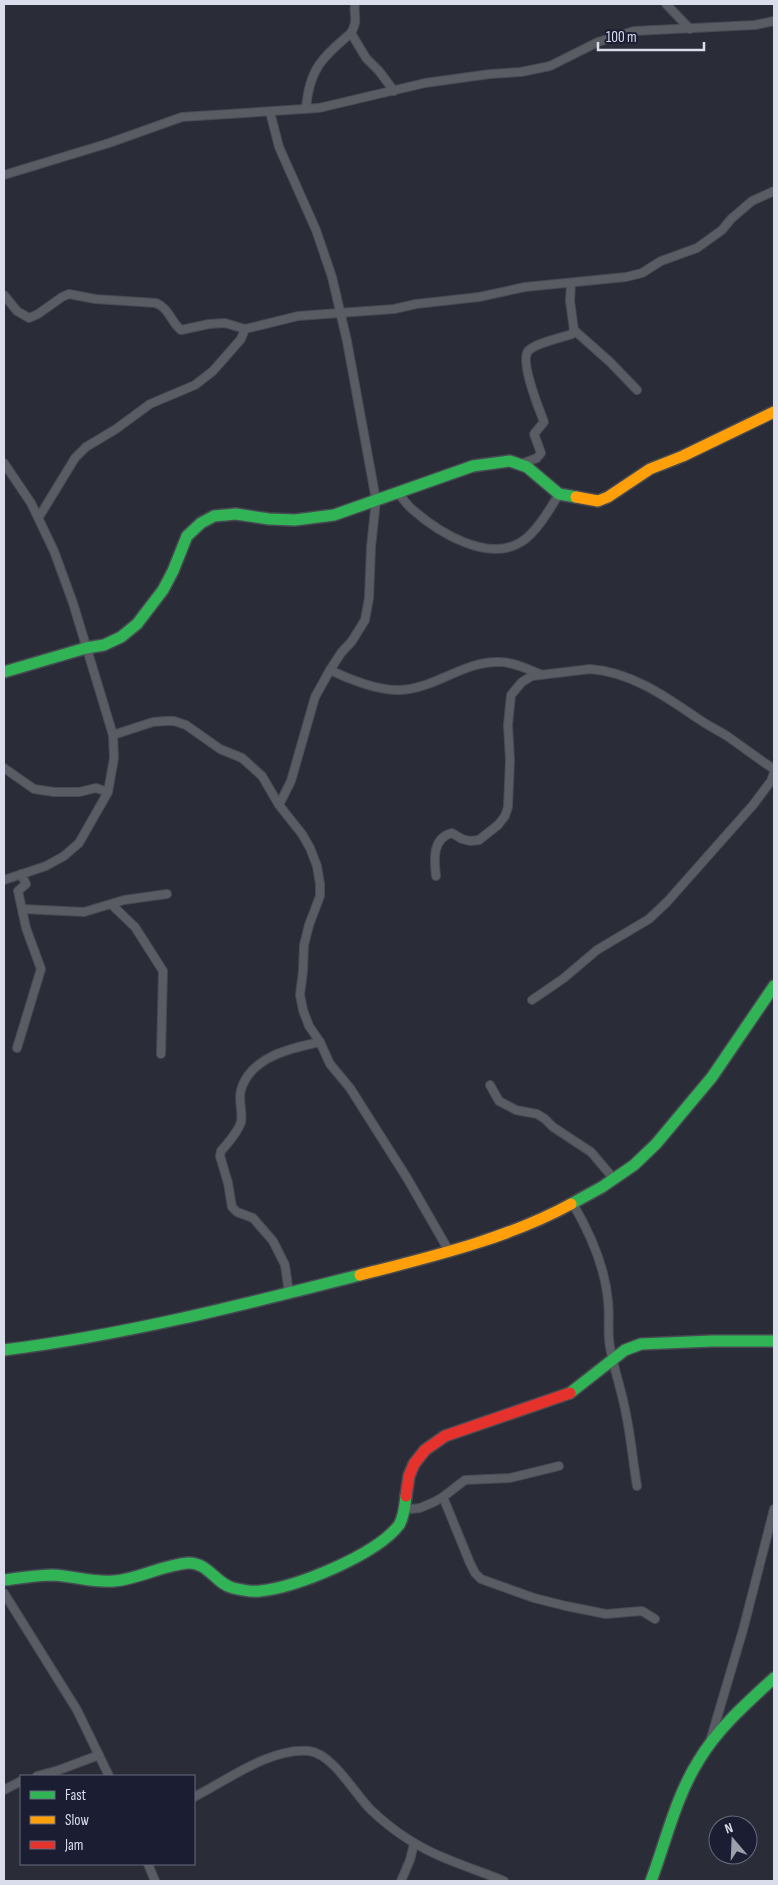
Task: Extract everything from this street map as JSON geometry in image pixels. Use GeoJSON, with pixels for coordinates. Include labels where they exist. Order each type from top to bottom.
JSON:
{"type":"FeatureCollection","features":[{"type":"Feature","properties":{"kind":"street"},"geometry":{"type":"LineString","coordinates":[[306,108],[309,88],[320,61],[351,34],[356,22],[355,4]]}},
{"type":"Feature","properties":{"kind":"street"},"geometry":{"type":"LineString","coordinates":[[666,4],[690,29]]}},
{"type":"Feature","properties":{"kind":"street"},"geometry":{"type":"LineString","coordinates":[[4,175],[109,143],[182,117],[334,106],[394,90],[448,79],[521,72],[550,66],[574,56],[598,42],[634,31],[755,25],[774,21]]}},
{"type":"Feature","properties":{"kind":"street"},"geometry":{"type":"LineString","coordinates":[[351,34],[366,58],[380,71],[394,90]]}},
{"type":"Feature","properties":{"kind":"street"},"geometry":{"type":"LineString","coordinates":[[270,112],[279,147],[316,230],[332,277],[347,341],[376,500],[371,548],[369,598],[365,620],[352,641],[341,653],[315,697],[291,781],[279,805]]}},
{"type":"Feature","properties":{"kind":"street"},"geometry":{"type":"LineString","coordinates":[[4,295],[17,311],[29,318],[69,294],[95,299],[156,303],[162,305],[181,330],[209,324],[225,323],[245,329],[291,317],[321,313],[394,309],[416,304],[479,297],[517,288],[612,280],[642,273],[662,261],[697,248],[722,230],[731,219],[752,201],[774,191]]}},
{"type":"Feature","properties":{"kind":"street"},"geometry":{"type":"LineString","coordinates":[[571,283],[570,301],[574,330],[637,390]]}},
{"type":"Feature","properties":{"kind":"street"},"geometry":{"type":"LineString","coordinates":[[39,517],[75,458],[86,446],[116,429],[150,404],[195,385],[213,371],[228,355],[241,340],[245,329]]}},
{"type":"Feature","properties":{"kind":"street"},"geometry":{"type":"LineString","coordinates":[[521,464],[537,458],[541,453],[534,434],[544,422],[525,361],[527,354],[529,350],[538,345],[572,334],[574,330]]}},
{"type":"Feature","properties":{"kind":"street"},"geometry":{"type":"LineString","coordinates":[[4,672],[86,648],[98,648],[135,625],[149,611],[172,576],[187,536],[196,526],[214,516],[236,514],[280,520],[312,518],[334,514],[482,464],[510,461],[521,464],[539,476],[559,494],[591,501],[603,499],[650,469],[683,456],[774,412]]}},
{"type":"Feature","properties":{"kind":"street"},"geometry":{"type":"LineString","coordinates":[[4,463],[19,483],[39,517],[73,603],[113,735],[114,758],[108,792],[79,843],[64,856],[53,862],[4,880]]}},
{"type":"Feature","properties":{"kind":"street"},"geometry":{"type":"LineString","coordinates":[[398,493],[412,510],[462,542],[476,547],[501,548],[522,542],[540,524],[559,494]]}},
{"type":"Feature","properties":{"kind":"street"},"geometry":{"type":"LineString","coordinates":[[330,670],[382,688],[399,690],[418,687],[475,666],[498,661],[514,664],[542,675]]}},
{"type":"Feature","properties":{"kind":"street"},"geometry":{"type":"LineString","coordinates":[[436,876],[434,856],[440,842],[447,834],[452,832],[462,839],[470,841],[479,840],[498,825],[505,816],[508,807],[510,760],[508,726],[511,695],[522,682],[532,676],[600,670],[628,678],[678,703],[774,771],[754,805],[667,902],[649,919],[596,950],[564,978],[532,1000]]}},
{"type":"Feature","properties":{"kind":"street"},"geometry":{"type":"LineString","coordinates":[[113,735],[153,722],[174,721],[186,725],[220,749],[242,758],[262,776],[279,805],[302,834],[317,866],[320,884],[320,896],[304,945],[300,994],[302,1010],[330,1064],[350,1088],[407,1178],[449,1251]]}},
{"type":"Feature","properties":{"kind":"street"},"geometry":{"type":"LineString","coordinates":[[4,768],[34,790],[79,792],[96,788],[108,792]]}},
{"type":"Feature","properties":{"kind":"street"},"geometry":{"type":"LineString","coordinates":[[16,1048],[39,981],[41,969],[26,928],[18,891],[26,884],[21,874]]}},
{"type":"Feature","properties":{"kind":"street"},"geometry":{"type":"LineString","coordinates":[[23,909],[84,912],[124,900],[167,894]]}},
{"type":"Feature","properties":{"kind":"street"},"geometry":{"type":"LineString","coordinates":[[112,905],[135,928],[163,971],[161,1054]]}},
{"type":"Feature","properties":{"kind":"street"},"geometry":{"type":"LineString","coordinates":[[4,1350],[34,1347],[169,1323],[449,1251],[548,1216],[573,1204],[614,1179],[650,1150],[675,1123],[719,1069],[774,986]]}},
{"type":"Feature","properties":{"kind":"street"},"geometry":{"type":"LineString","coordinates":[[289,1293],[285,1265],[273,1241],[253,1218],[237,1212],[232,1207],[228,1183],[220,1156],[241,1122],[241,1090],[252,1072],[261,1062],[275,1055],[295,1047],[320,1042]]}},
{"type":"Feature","properties":{"kind":"street"},"geometry":{"type":"LineString","coordinates":[[490,1086],[499,1102],[516,1110],[537,1114],[591,1152],[614,1179]]}},
{"type":"Feature","properties":{"kind":"street"},"geometry":{"type":"LineString","coordinates":[[573,1204],[600,1263],[608,1298],[608,1335],[626,1415],[636,1486]]}},
{"type":"Feature","properties":{"kind":"street"},"geometry":{"type":"LineString","coordinates":[[4,1580],[53,1575],[100,1582],[116,1581],[171,1566],[190,1563],[204,1567],[227,1586],[258,1591],[268,1590],[340,1566],[380,1541],[400,1523],[409,1476],[414,1464],[424,1450],[445,1436],[572,1392],[624,1350],[641,1344],[712,1341],[774,1342]]}},
{"type":"Feature","properties":{"kind":"street"},"geometry":{"type":"LineString","coordinates":[[404,1507],[411,1509],[420,1508],[443,1497],[465,1480],[510,1478],[559,1466]]}},
{"type":"Feature","properties":{"kind":"street"},"geometry":{"type":"LineString","coordinates":[[443,1497],[470,1564],[481,1579],[534,1598],[566,1606],[606,1614],[642,1611],[655,1620]]}},
{"type":"Feature","properties":{"kind":"street"},"geometry":{"type":"LineString","coordinates":[[709,1745],[744,1630],[774,1509]]}},
{"type":"Feature","properties":{"kind":"street"},"geometry":{"type":"LineString","coordinates":[[4,1593],[76,1710],[109,1775]]}},
{"type":"Feature","properties":{"kind":"street"},"geometry":{"type":"LineString","coordinates":[[651,1881],[692,1772],[709,1745],[737,1713],[774,1678]]}},
{"type":"Feature","properties":{"kind":"street"},"geometry":{"type":"LineString","coordinates":[[195,1797],[239,1772],[276,1756],[297,1751],[310,1751],[321,1754],[330,1762],[369,1808],[414,1844],[448,1860],[482,1871],[504,1881]]}},
{"type":"Feature","properties":{"kind":"street"},"geometry":{"type":"LineString","coordinates":[[41,1775],[99,1755]]}},
{"type":"Feature","properties":{"kind":"street"},"geometry":{"type":"LineString","coordinates":[[4,1790],[20,1782]]}},
{"type":"Feature","properties":{"kind":"street"},"geometry":{"type":"LineString","coordinates":[[401,1881],[410,1860],[414,1844]]}},
{"type":"Feature","properties":{"kind":"street"},"geometry":{"type":"LineString","coordinates":[[148,1865],[155,1881]]}},
{"type":"Feature","properties":{"kind":"traffic: fast"},"geometry":{"type":"LineString","coordinates":[[4,672],[86,648],[104,645],[121,637],[137,624],[163,590],[187,536],[201,523],[214,516],[236,514],[269,519],[295,520],[334,515],[473,466],[510,461],[527,467],[559,494],[576,497]]}},
{"type":"Feature","properties":{"kind":"traffic: fast"},"geometry":{"type":"LineString","coordinates":[[571,1204],[602,1187],[634,1165],[656,1144],[712,1077],[774,986]]}},
{"type":"Feature","properties":{"kind":"traffic: fast"},"geometry":{"type":"LineString","coordinates":[[4,1350],[139,1328],[360,1275]]}},
{"type":"Feature","properties":{"kind":"traffic: fast"},"geometry":{"type":"LineString","coordinates":[[570,1393],[625,1350],[641,1344],[774,1341]]}},
{"type":"Feature","properties":{"kind":"traffic: fast"},"geometry":{"type":"LineString","coordinates":[[4,1580],[53,1575],[114,1581],[132,1578],[169,1566],[188,1563],[207,1569],[227,1586],[233,1588],[254,1591],[276,1588],[335,1568],[373,1547],[388,1536],[401,1522],[406,1496]]}},
{"type":"Feature","properties":{"kind":"traffic: fast"},"geometry":{"type":"LineString","coordinates":[[651,1881],[684,1788],[699,1760],[715,1737],[743,1706],[774,1678]]}},
{"type":"Feature","properties":{"kind":"traffic: slow"},"geometry":{"type":"LineString","coordinates":[[576,497],[598,501],[608,497],[650,469],[683,456],[774,412]]}},
{"type":"Feature","properties":{"kind":"traffic: slow"},"geometry":{"type":"LineString","coordinates":[[360,1275],[441,1254],[495,1237],[571,1204]]}},
{"type":"Feature","properties":{"kind":"traffic: jam"},"geometry":{"type":"LineString","coordinates":[[406,1496],[409,1476],[414,1464],[425,1450],[445,1436],[570,1393]]}}]}
